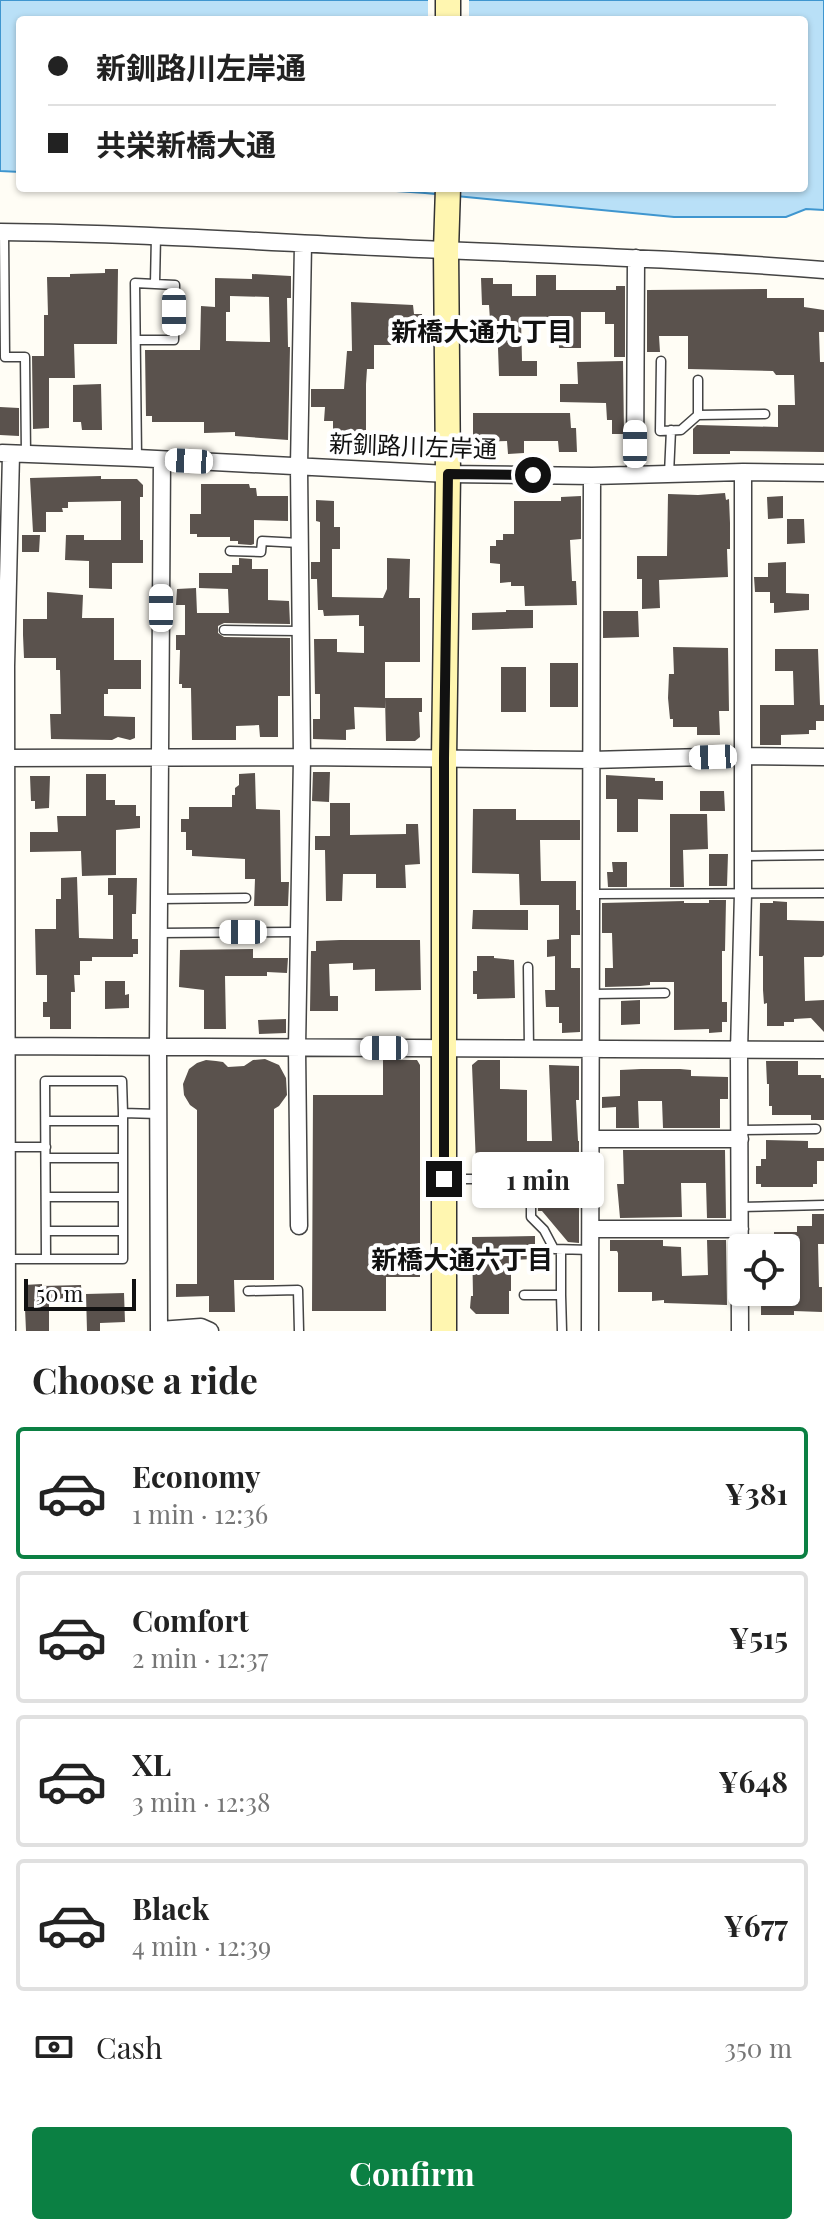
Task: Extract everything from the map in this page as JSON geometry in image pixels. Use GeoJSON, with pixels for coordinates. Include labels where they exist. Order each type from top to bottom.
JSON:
{"type":"FeatureCollection","features":[{"type":"Feature","properties":{"kind":"street"},"geometry":{"type":"LineString","coordinates":[[444,1331],[448,192]]}},
{"type":"Feature","properties":{"kind":"street"},"geometry":{"type":"LineString","coordinates":[[2,232],[156,235],[824,270]]}},
{"type":"Feature","properties":{"kind":"street"},"geometry":{"type":"LineString","coordinates":[[299,1226],[297,1048],[302,757],[299,467],[303,244]]}},
{"type":"Feature","properties":{"kind":"street"},"geometry":{"type":"LineString","coordinates":[[635,475],[636,258]]}},
{"type":"Feature","properties":{"kind":"street"},"geometry":{"type":"LineString","coordinates":[[7,1331],[3,1280],[6,1259],[6,1147],[3,666],[4,580],[12,454]]}},
{"type":"Feature","properties":{"kind":"street","name":"新釧路川左岸通"},"geometry":{"type":"LineString","coordinates":[[12,454],[448,474],[824,473]]}},
{"type":"Feature","properties":{"kind":"street"},"geometry":{"type":"LineString","coordinates":[[162,460],[159,1330],[201,1327],[210,1331]]}},
{"type":"Feature","properties":{"kind":"street"},"geometry":{"type":"LineString","coordinates":[[740,1331],[743,472]]}},
{"type":"Feature","properties":{"kind":"street"},"geometry":{"type":"LineString","coordinates":[[590,1331],[592,476]]}},
{"type":"Feature","properties":{"kind":"street"},"geometry":{"type":"LineString","coordinates":[[4,758],[591,760],[824,757]]}},
{"type":"Feature","properties":{"kind":"street"},"geometry":{"type":"LineString","coordinates":[[3,1046],[824,1050]]}},
{"type":"Feature","properties":{"kind":"street"},"geometry":{"type":"LineString","coordinates":[[591,1139],[740,1134]]}},
{"type":"Feature","properties":{"kind":"street"},"geometry":{"type":"LineString","coordinates":[[591,1229],[740,1229]]}},
{"type":"Feature","properties":{"kind":"lane"},"geometry":{"type":"LineString","coordinates":[[2,232],[5,357],[25,357],[12,454]]}},
{"type":"Feature","properties":{"kind":"lane"},"geometry":{"type":"LineString","coordinates":[[155,284],[156,235]]}},
{"type":"Feature","properties":{"kind":"lane"},"geometry":{"type":"LineString","coordinates":[[136,340],[174,340],[175,285],[135,283],[137,458]]}},
{"type":"Feature","properties":{"kind":"lane"},"geometry":{"type":"LineString","coordinates":[[661,361],[660,431],[681,430],[698,415],[765,414]]}},
{"type":"Feature","properties":{"kind":"lane"},"geometry":{"type":"LineString","coordinates":[[698,380],[698,415]]}},
{"type":"Feature","properties":{"kind":"lane"},"geometry":{"type":"LineString","coordinates":[[669,474],[671,430]]}},
{"type":"Feature","properties":{"kind":"lane"},"geometry":{"type":"LineString","coordinates":[[230,551],[261,552],[262,541],[300,543]]}},
{"type":"Feature","properties":{"kind":"lane"},"geometry":{"type":"LineString","coordinates":[[224,630],[300,631]]}},
{"type":"Feature","properties":{"kind":"lane"},"geometry":{"type":"LineString","coordinates":[[743,856],[824,855]]}},
{"type":"Feature","properties":{"kind":"lane"},"geometry":{"type":"LineString","coordinates":[[592,894],[824,893]]}},
{"type":"Feature","properties":{"kind":"lane"},"geometry":{"type":"LineString","coordinates":[[159,899],[246,898]]}},
{"type":"Feature","properties":{"kind":"lane"},"geometry":{"type":"LineString","coordinates":[[159,933],[299,932]]}},
{"type":"Feature","properties":{"kind":"lane"},"geometry":{"type":"LineString","coordinates":[[528,967],[529,1049]]}},
{"type":"Feature","properties":{"kind":"lane"},"geometry":{"type":"LineString","coordinates":[[592,994],[665,993]]}},
{"type":"Feature","properties":{"kind":"lane"},"geometry":{"type":"LineString","coordinates":[[6,1259],[46,1259],[123,1259],[122,1081],[45,1081],[46,1259]]}},
{"type":"Feature","properties":{"kind":"lane"},"geometry":{"type":"LineString","coordinates":[[46,1121],[158,1114]]}},
{"type":"Feature","properties":{"kind":"lane"},"geometry":{"type":"LineString","coordinates":[[740,1134],[816,1129]]}},
{"type":"Feature","properties":{"kind":"lane"},"geometry":{"type":"LineString","coordinates":[[6,1147],[46,1147]]}},
{"type":"Feature","properties":{"kind":"lane"},"geometry":{"type":"LineString","coordinates":[[46,1158],[123,1158]]}},
{"type":"Feature","properties":{"kind":"lane"},"geometry":{"type":"LineString","coordinates":[[444,1179],[531,1179],[531,1217],[544,1230],[554,1249],[591,1250]]}},
{"type":"Feature","properties":{"kind":"lane"},"geometry":{"type":"LineString","coordinates":[[46,1197],[123,1197]]}},
{"type":"Feature","properties":{"kind":"lane"},"geometry":{"type":"LineString","coordinates":[[740,1207],[824,1205]]}},
{"type":"Feature","properties":{"kind":"lane"},"geometry":{"type":"LineString","coordinates":[[46,1231],[123,1231]]}},
{"type":"Feature","properties":{"kind":"lane"},"geometry":{"type":"LineString","coordinates":[[561,1250],[562,1331]]}},
{"type":"Feature","properties":{"kind":"lane"},"geometry":{"type":"LineString","coordinates":[[248,1291],[298,1290],[299,1331]]}},
{"type":"Feature","properties":{"kind":"lane"},"geometry":{"type":"LineString","coordinates":[[524,1295],[561,1295]]}},
{"type":"Feature","properties":{"kind":"water"},"geometry":{"type":"Polygon","coordinates":[[[0,0],[824,0],[824,210],[806,209],[786,217],[674,217],[411,192],[808,192],[808,16],[16,16],[16,172],[0,171],[0,0]]]}},
{"type":"Feature","properties":{"kind":"pier"},"geometry":{"type":"Polygon","coordinates":[[[428,0],[469,0],[469,16],[428,16],[428,0]]]}},
{"type":"Feature","properties":{"kind":"building"},"geometry":{"type":"Polygon","coordinates":[[[105,269],[118,269],[117,344],[74,344],[75,378],[49,378],[49,428],[33,429],[32,356],[44,356],[44,315],[48,315],[47,277],[105,273],[105,269]]]}},
{"type":"Feature","properties":{"kind":"building"},"geometry":{"type":"Polygon","coordinates":[[[252,274],[291,276],[291,298],[287,298],[290,347],[288,440],[235,436],[235,432],[204,433],[204,422],[152,422],[152,416],[146,416],[145,350],[200,350],[201,306],[215,307],[215,278],[252,279],[252,274]],[[230,296],[230,312],[226,312],[226,341],[270,342],[269,297],[230,296]]]}},
{"type":"Feature","properties":{"kind":"building"},"geometry":{"type":"Polygon","coordinates":[[[536,275],[556,275],[556,290],[616,290],[616,286],[625,286],[625,357],[614,357],[614,324],[605,324],[605,312],[581,312],[581,348],[559,348],[558,318],[521,319],[522,361],[537,361],[537,376],[499,376],[497,320],[490,320],[489,305],[482,305],[481,278],[493,278],[493,284],[512,284],[512,296],[536,296],[536,275]]]}},
{"type":"Feature","properties":{"kind":"building"},"geometry":{"type":"Polygon","coordinates":[[[767,289],[767,298],[804,298],[804,307],[824,310],[824,332],[819,332],[820,362],[824,362],[824,452],[730,451],[730,454],[693,454],[693,429],[697,425],[778,427],[778,405],[795,405],[794,375],[776,375],[773,371],[688,369],[688,336],[659,336],[660,352],[647,352],[647,290],[767,289]]]}},
{"type":"Feature","properties":{"kind":"building"},"geometry":{"type":"Polygon","coordinates":[[[351,302],[413,305],[414,314],[422,314],[423,328],[413,328],[414,345],[374,345],[374,369],[367,369],[366,447],[333,447],[333,421],[324,421],[325,407],[311,407],[311,389],[344,389],[347,351],[352,351],[351,302]]]}},
{"type":"Feature","properties":{"kind":"building"},"geometry":{"type":"Polygon","coordinates":[[[623,361],[624,434],[612,434],[612,420],[607,420],[606,403],[560,402],[560,384],[578,384],[577,362],[623,361]]]}},
{"type":"Feature","properties":{"kind":"building"},"geometry":{"type":"Polygon","coordinates":[[[101,384],[102,430],[82,430],[81,422],[73,422],[73,385],[101,384]]]}},
{"type":"Feature","properties":{"kind":"building"},"geometry":{"type":"Polygon","coordinates":[[[0,407],[19,408],[19,436],[0,435],[0,407]]]}},
{"type":"Feature","properties":{"kind":"building"},"geometry":{"type":"Polygon","coordinates":[[[473,413],[570,413],[571,428],[576,428],[577,452],[559,452],[558,441],[524,441],[524,453],[508,454],[507,441],[473,442],[473,413]]]}},
{"type":"Feature","properties":{"kind":"building"},"geometry":{"type":"Polygon","coordinates":[[[101,476],[101,479],[137,479],[143,485],[140,540],[143,540],[143,563],[112,563],[112,589],[89,588],[89,561],[65,560],[66,535],[84,535],[84,540],[121,540],[121,501],[68,502],[68,508],[62,508],[63,512],[46,512],[46,532],[33,532],[30,478],[101,476]]]}},
{"type":"Feature","properties":{"kind":"building"},"geometry":{"type":"Polygon","coordinates":[[[201,484],[249,484],[250,488],[256,488],[257,496],[288,496],[288,521],[254,520],[254,544],[251,545],[230,541],[230,537],[197,537],[197,534],[190,534],[190,514],[201,514],[201,484]]]}},
{"type":"Feature","properties":{"kind":"building"},"geometry":{"type":"Polygon","coordinates":[[[725,493],[726,500],[729,499],[730,523],[728,577],[659,580],[660,608],[642,609],[642,579],[637,579],[637,556],[667,556],[668,494],[725,493]]]}},
{"type":"Feature","properties":{"kind":"building"},"geometry":{"type":"Polygon","coordinates":[[[581,496],[581,539],[570,540],[572,581],[576,581],[577,605],[525,606],[524,586],[500,583],[500,564],[490,563],[490,546],[496,546],[496,540],[503,540],[503,534],[514,534],[514,501],[561,501],[561,497],[581,496]]]}},
{"type":"Feature","properties":{"kind":"building"},"geometry":{"type":"Polygon","coordinates":[[[783,496],[783,518],[768,519],[767,497],[783,496]]]}},
{"type":"Feature","properties":{"kind":"building"},"geometry":{"type":"Polygon","coordinates":[[[316,500],[334,501],[334,527],[340,527],[340,549],[332,549],[332,597],[383,598],[387,589],[387,558],[410,559],[409,598],[420,598],[420,662],[385,662],[385,708],[354,707],[355,729],[346,730],[346,740],[313,739],[313,719],[320,719],[320,694],[315,694],[314,639],[337,639],[337,652],[364,653],[364,626],[359,626],[359,615],[324,616],[323,610],[318,610],[317,579],[311,579],[311,562],[320,562],[320,522],[316,521],[316,500]]]}},
{"type":"Feature","properties":{"kind":"building"},"geometry":{"type":"Polygon","coordinates":[[[787,519],[804,519],[805,543],[787,544],[787,519]]]}},
{"type":"Feature","properties":{"kind":"building"},"geometry":{"type":"Polygon","coordinates":[[[22,535],[40,535],[39,552],[22,552],[22,535]]]}},
{"type":"Feature","properties":{"kind":"building"},"geometry":{"type":"Polygon","coordinates":[[[239,558],[252,559],[252,569],[268,569],[268,600],[289,601],[290,624],[224,623],[218,626],[218,633],[224,637],[290,638],[290,696],[278,696],[278,737],[260,737],[259,725],[236,726],[236,740],[192,740],[191,688],[182,688],[179,684],[180,650],[176,650],[176,635],[185,635],[185,605],[176,605],[177,589],[196,588],[197,613],[229,613],[228,589],[199,588],[199,573],[232,573],[232,565],[239,565],[239,558]]]}},
{"type":"Feature","properties":{"kind":"building"},"geometry":{"type":"Polygon","coordinates":[[[786,562],[786,593],[809,594],[809,610],[774,613],[770,592],[755,592],[754,577],[768,577],[768,563],[786,562]]]}},
{"type":"Feature","properties":{"kind":"building"},"geometry":{"type":"Polygon","coordinates":[[[47,592],[83,595],[82,618],[114,618],[114,660],[141,660],[141,689],[108,689],[108,694],[104,694],[104,716],[135,717],[135,738],[51,739],[50,714],[61,714],[60,670],[56,670],[56,658],[24,658],[23,635],[23,619],[47,619],[47,592]]]}},
{"type":"Feature","properties":{"kind":"building"},"geometry":{"type":"Polygon","coordinates":[[[533,610],[533,628],[472,630],[472,613],[533,610]]]}},
{"type":"Feature","properties":{"kind":"building"},"geometry":{"type":"Polygon","coordinates":[[[603,611],[638,611],[639,637],[603,638],[603,611]]]}},
{"type":"Feature","properties":{"kind":"building"},"geometry":{"type":"Polygon","coordinates":[[[673,647],[728,648],[729,711],[719,711],[720,735],[697,735],[697,727],[673,727],[668,698],[669,674],[674,674],[673,647]]]}},
{"type":"Feature","properties":{"kind":"building"},"geometry":{"type":"Polygon","coordinates":[[[775,649],[818,649],[820,705],[824,705],[824,721],[816,721],[816,730],[809,730],[809,734],[781,735],[781,745],[760,745],[760,705],[794,705],[793,671],[775,671],[775,649]]]}},
{"type":"Feature","properties":{"kind":"building"},"geometry":{"type":"Polygon","coordinates":[[[550,663],[578,663],[578,707],[550,707],[550,663]]]}},
{"type":"Feature","properties":{"kind":"building"},"geometry":{"type":"Polygon","coordinates":[[[501,667],[526,667],[526,712],[501,712],[501,667]]]}},
{"type":"Feature","properties":{"kind":"building"},"geometry":{"type":"Polygon","coordinates":[[[385,698],[422,698],[420,737],[415,741],[386,741],[385,698]]]}},
{"type":"Feature","properties":{"kind":"building"},"geometry":{"type":"Polygon","coordinates":[[[313,772],[330,772],[329,802],[312,801],[313,772]]]}},
{"type":"Feature","properties":{"kind":"building"},"geometry":{"type":"Polygon","coordinates":[[[255,773],[256,809],[280,810],[281,882],[289,882],[288,906],[254,906],[255,879],[245,879],[245,859],[192,856],[192,850],[186,850],[186,832],[181,832],[181,819],[189,819],[189,807],[232,807],[232,795],[235,795],[235,788],[239,785],[239,774],[255,773]]]}},
{"type":"Feature","properties":{"kind":"building"},"geometry":{"type":"Polygon","coordinates":[[[86,774],[106,774],[106,800],[115,800],[115,805],[136,805],[136,816],[140,816],[140,828],[116,830],[116,875],[82,876],[81,851],[30,852],[30,832],[58,832],[57,816],[86,816],[86,774]]]}},
{"type":"Feature","properties":{"kind":"building"},"geometry":{"type":"Polygon","coordinates":[[[606,775],[663,781],[663,800],[638,799],[638,832],[617,832],[617,799],[606,799],[606,775]]]}},
{"type":"Feature","properties":{"kind":"building"},"geometry":{"type":"Polygon","coordinates":[[[30,776],[50,776],[49,808],[35,809],[35,801],[31,801],[30,776]]]}},
{"type":"Feature","properties":{"kind":"building"},"geometry":{"type":"Polygon","coordinates":[[[700,791],[724,791],[725,811],[700,811],[700,791]]]}},
{"type":"Feature","properties":{"kind":"building"},"geometry":{"type":"Polygon","coordinates":[[[330,803],[350,803],[350,835],[406,834],[406,824],[418,824],[420,864],[405,865],[406,888],[376,888],[376,874],[343,874],[342,901],[326,901],[325,850],[315,850],[315,836],[330,836],[330,803]]]}},
{"type":"Feature","properties":{"kind":"building"},"geometry":{"type":"Polygon","coordinates":[[[473,809],[516,809],[516,820],[580,820],[580,840],[540,840],[541,881],[576,881],[580,935],[571,935],[571,968],[580,968],[580,1032],[562,1033],[559,1007],[546,1007],[545,990],[555,990],[555,956],[547,957],[547,940],[559,939],[559,905],[520,905],[519,874],[472,873],[473,809]]]}},
{"type":"Feature","properties":{"kind":"building"},"geometry":{"type":"Polygon","coordinates":[[[670,814],[707,814],[708,849],[683,850],[684,887],[670,887],[670,814]]]}},
{"type":"Feature","properties":{"kind":"building"},"geometry":{"type":"Polygon","coordinates":[[[709,854],[728,854],[727,886],[709,886],[709,854]]]}},
{"type":"Feature","properties":{"kind":"building"},"geometry":{"type":"Polygon","coordinates":[[[612,862],[627,862],[627,887],[608,887],[607,872],[613,872],[612,862]]]}},
{"type":"Feature","properties":{"kind":"building"},"geometry":{"type":"Polygon","coordinates":[[[77,877],[79,938],[113,939],[113,895],[108,895],[108,878],[137,878],[132,939],[138,939],[138,954],[133,954],[133,957],[92,957],[92,961],[80,961],[80,975],[74,975],[75,992],[71,992],[71,1029],[50,1029],[50,1017],[43,1017],[43,1002],[47,1002],[47,975],[36,975],[35,929],[56,929],[56,899],[61,899],[61,878],[77,877]]]}},
{"type":"Feature","properties":{"kind":"building"},"geometry":{"type":"Polygon","coordinates":[[[709,900],[726,900],[722,1002],[727,1002],[727,1022],[722,1022],[722,1032],[709,1033],[709,1029],[674,1030],[674,982],[605,987],[605,968],[613,968],[612,933],[602,933],[602,903],[709,903],[709,900]]]}},
{"type":"Feature","properties":{"kind":"building"},"geometry":{"type":"Polygon","coordinates":[[[787,902],[787,920],[824,921],[824,955],[804,957],[805,1001],[824,1000],[824,1032],[811,1018],[794,1019],[794,1022],[784,1022],[784,1026],[767,1026],[763,956],[759,956],[760,903],[787,902]]]}},
{"type":"Feature","properties":{"kind":"building"},"geometry":{"type":"Polygon","coordinates":[[[473,910],[528,910],[528,930],[472,929],[473,910]]]}},
{"type":"Feature","properties":{"kind":"building"},"geometry":{"type":"Polygon","coordinates":[[[420,940],[421,990],[375,991],[375,969],[353,970],[353,963],[329,964],[330,996],[338,996],[338,1011],[310,1011],[311,951],[316,951],[316,941],[420,940]]]}},
{"type":"Feature","properties":{"kind":"building"},"geometry":{"type":"Polygon","coordinates":[[[253,949],[253,958],[288,958],[287,973],[225,976],[226,1029],[204,1029],[204,990],[179,987],[180,950],[253,949]]]}},
{"type":"Feature","properties":{"kind":"building"},"geometry":{"type":"Polygon","coordinates":[[[477,956],[514,960],[515,998],[477,999],[477,994],[473,994],[473,971],[477,971],[477,956]]]}},
{"type":"Feature","properties":{"kind":"building"},"geometry":{"type":"Polygon","coordinates":[[[105,981],[125,981],[129,1008],[105,1009],[105,981]]]}},
{"type":"Feature","properties":{"kind":"building"},"geometry":{"type":"Polygon","coordinates":[[[640,1000],[640,1024],[621,1025],[621,1001],[640,1000]]]}},
{"type":"Feature","properties":{"kind":"building"},"geometry":{"type":"Polygon","coordinates":[[[286,1019],[286,1033],[259,1034],[258,1020],[286,1019]]]}},
{"type":"Feature","properties":{"kind":"building"},"geometry":{"type":"Polygon","coordinates":[[[265,1059],[279,1065],[286,1078],[287,1095],[274,1109],[274,1280],[234,1280],[235,1312],[209,1312],[209,1296],[176,1297],[176,1284],[197,1284],[197,1110],[184,1095],[183,1084],[189,1069],[206,1060],[223,1062],[228,1067],[244,1066],[253,1060],[265,1059]]]}},
{"type":"Feature","properties":{"kind":"building"},"geometry":{"type":"Polygon","coordinates":[[[383,1060],[417,1060],[420,1065],[420,1277],[386,1277],[386,1311],[312,1311],[313,1095],[383,1095],[383,1060]]]}},
{"type":"Feature","properties":{"kind":"building"},"geometry":{"type":"Polygon","coordinates":[[[478,1060],[500,1060],[500,1089],[527,1090],[527,1141],[552,1141],[549,1065],[579,1066],[579,1100],[576,1100],[579,1243],[568,1242],[542,1211],[538,1211],[537,1165],[476,1165],[472,1065],[478,1060]]]}},
{"type":"Feature","properties":{"kind":"building"},"geometry":{"type":"Polygon","coordinates":[[[766,1061],[798,1061],[798,1075],[821,1075],[824,1078],[824,1120],[811,1120],[811,1115],[772,1115],[766,1061]]]}},
{"type":"Feature","properties":{"kind":"building"},"geometry":{"type":"Polygon","coordinates":[[[620,1070],[691,1070],[691,1076],[728,1077],[728,1099],[720,1099],[720,1128],[663,1128],[662,1101],[638,1101],[639,1128],[616,1128],[616,1107],[602,1108],[602,1097],[620,1096],[620,1070]]]}},
{"type":"Feature","properties":{"kind":"building"},"geometry":{"type":"Polygon","coordinates":[[[766,1140],[808,1141],[808,1148],[824,1148],[824,1161],[817,1161],[817,1184],[813,1187],[761,1187],[761,1184],[756,1184],[756,1166],[761,1166],[761,1159],[766,1159],[766,1140]]]}},
{"type":"Feature","properties":{"kind":"building"},"geometry":{"type":"Polygon","coordinates":[[[623,1150],[725,1150],[726,1218],[707,1218],[706,1183],[681,1183],[682,1217],[620,1218],[617,1184],[624,1184],[623,1150]]]}},
{"type":"Feature","properties":{"kind":"building"},"geometry":{"type":"Polygon","coordinates":[[[812,1214],[824,1214],[824,1244],[818,1244],[822,1312],[761,1315],[761,1306],[800,1306],[800,1234],[774,1232],[797,1232],[797,1226],[812,1226],[812,1214]]]}},
{"type":"Feature","properties":{"kind":"building"},"geometry":{"type":"Polygon","coordinates":[[[535,1236],[535,1259],[511,1260],[509,1314],[476,1314],[470,1308],[473,1296],[472,1237],[535,1236]]]}},
{"type":"Feature","properties":{"kind":"building"},"geometry":{"type":"Polygon","coordinates":[[[610,1240],[663,1240],[663,1246],[681,1247],[682,1276],[708,1275],[707,1240],[726,1240],[727,1305],[664,1303],[664,1300],[652,1301],[652,1292],[618,1292],[618,1253],[610,1251],[610,1240]]]}},
{"type":"Feature","properties":{"kind":"building"},"geometry":{"type":"Polygon","coordinates":[[[24,1285],[81,1285],[82,1298],[49,1299],[49,1331],[26,1331],[24,1285]]]}},
{"type":"Feature","properties":{"kind":"building"},"geometry":{"type":"Polygon","coordinates":[[[124,1293],[125,1322],[100,1323],[100,1331],[87,1331],[86,1294],[124,1293]]]}},
{"type":"Feature","properties":{"kind":"district","name":"新橋大通九丁目"},"geometry":{"type":"Point","coordinates":[482,332]}},
{"type":"Feature","properties":{"kind":"district","name":"新橋大通六丁目"},"geometry":{"type":"Point","coordinates":[462,1260]}},
{"type":"Feature","properties":{"kind":"route"},"geometry":{"type":"LineString","coordinates":[[444,1179],[448,474],[533,475]]}}]}
